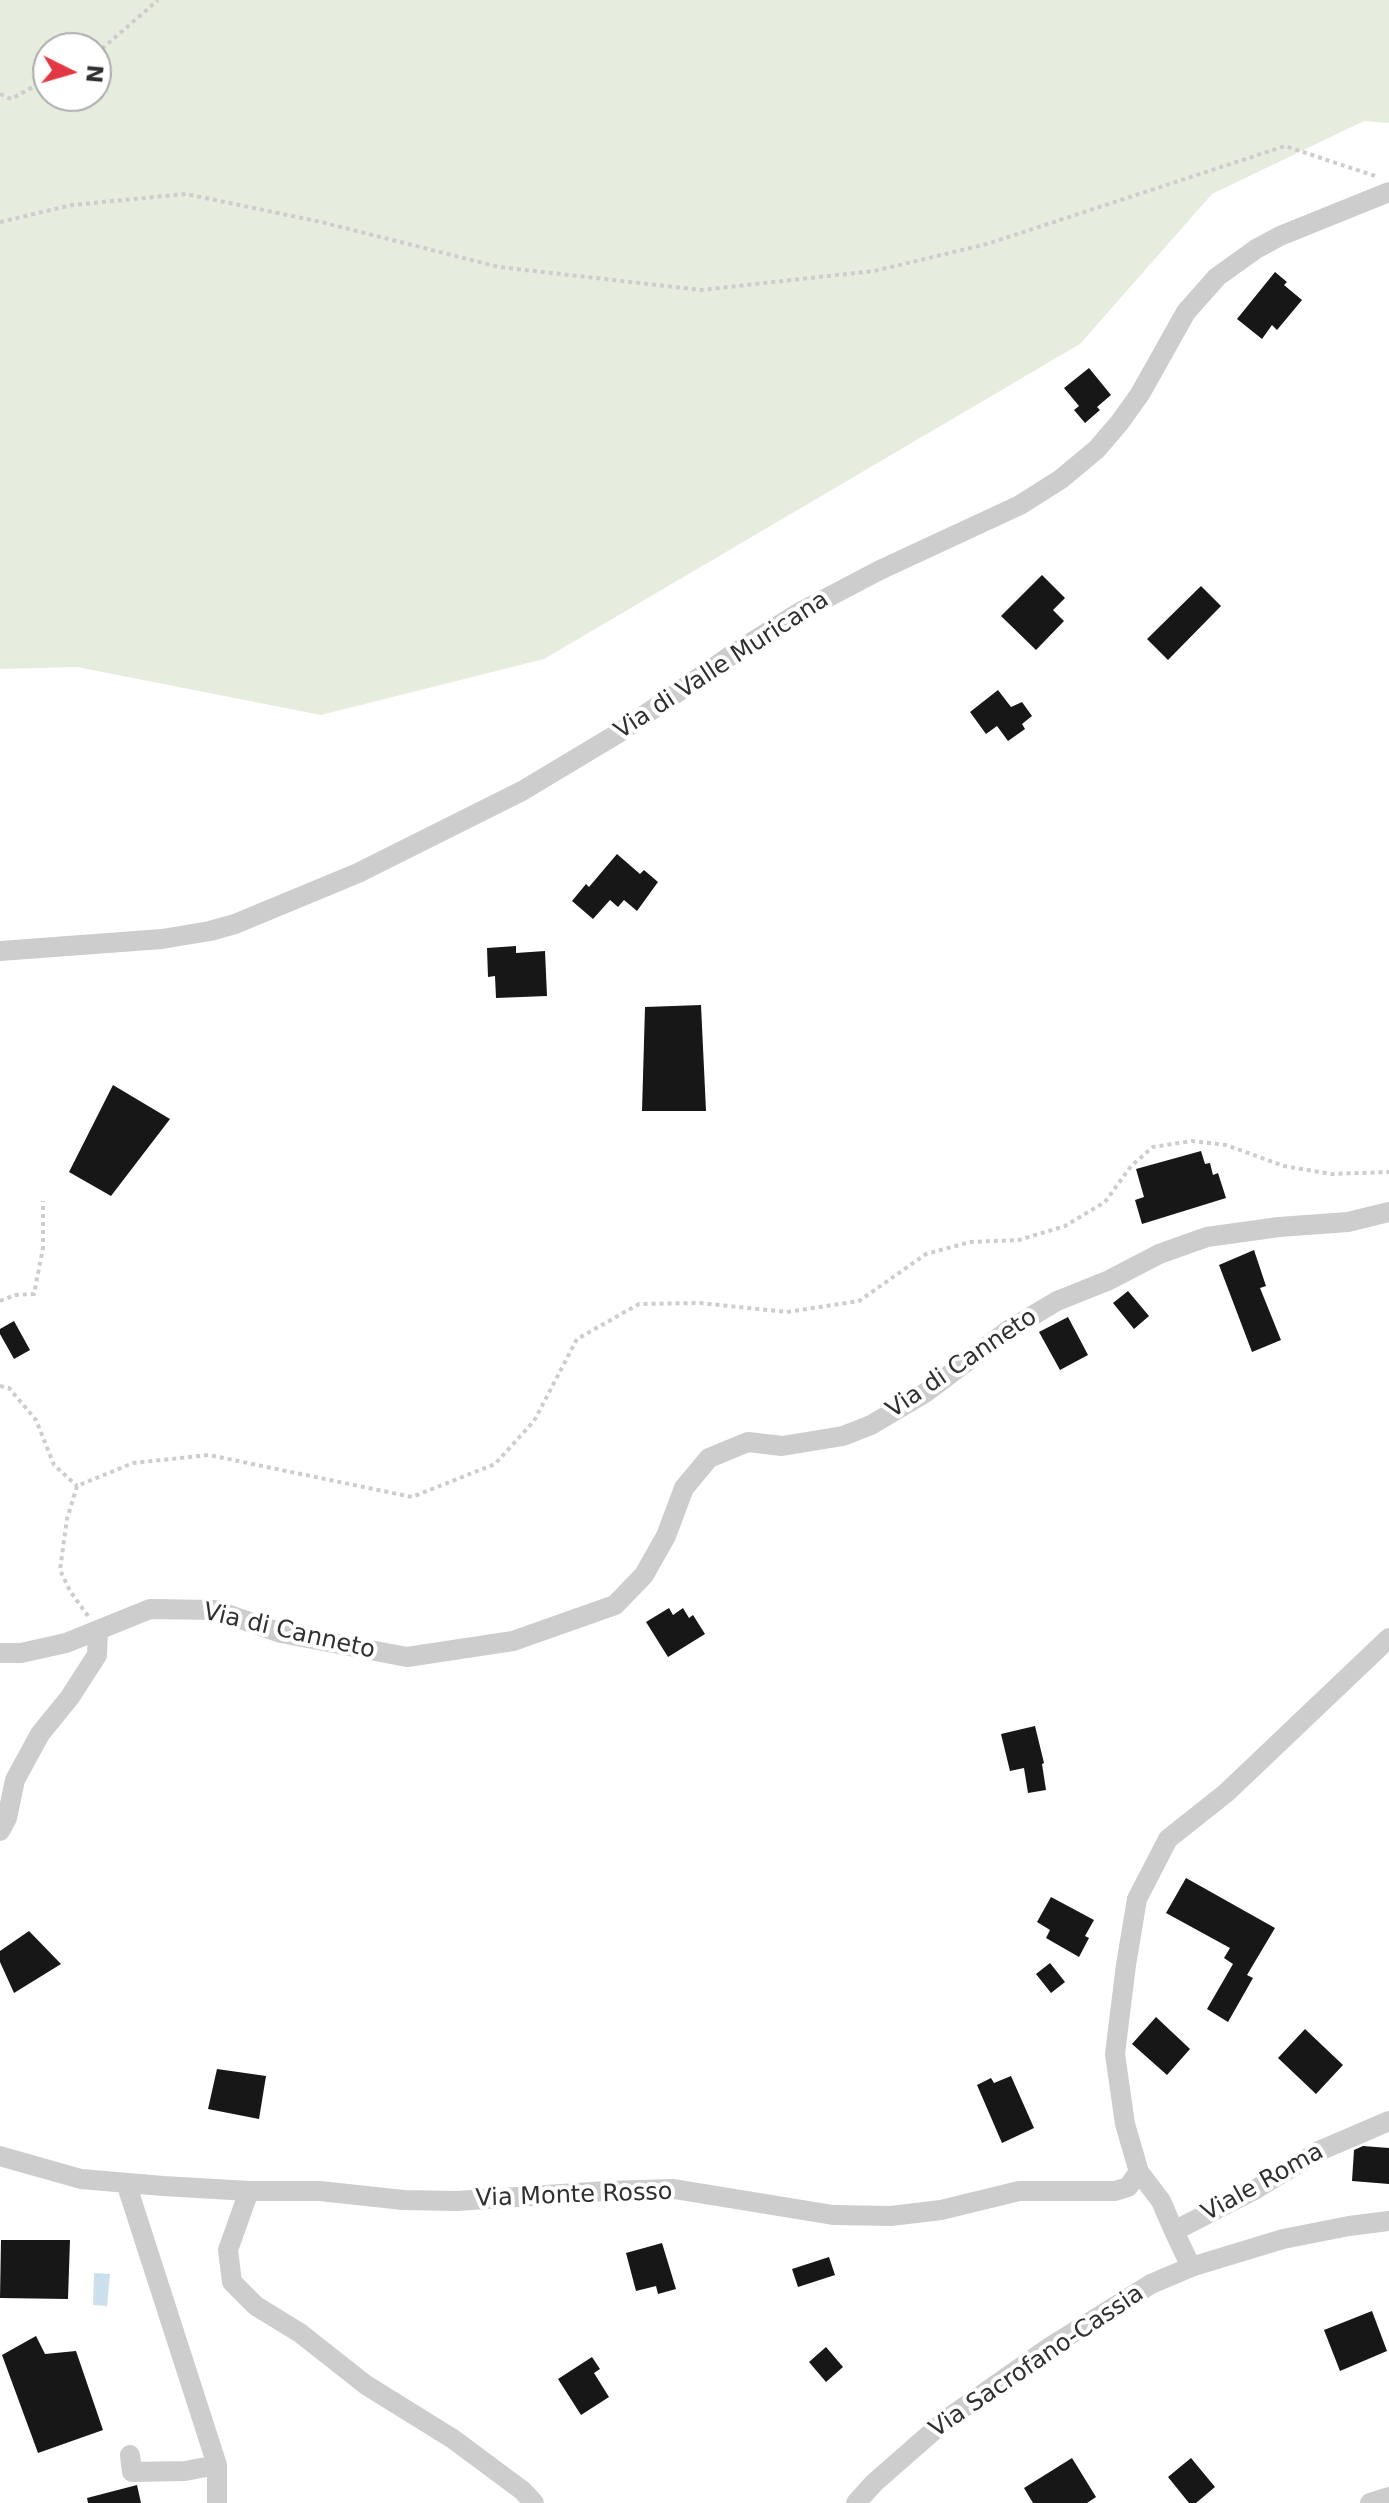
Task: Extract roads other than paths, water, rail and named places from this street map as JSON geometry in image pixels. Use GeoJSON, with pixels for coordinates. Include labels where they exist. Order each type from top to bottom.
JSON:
{"type":"FeatureCollection","features":[{"type":"Feature","properties":{"kind":"street","name":"Via di Valle Muricana"},"geometry":{"type":"LineString","coordinates":[[0,951],[162,939],[235,924],[358,873],[522,791],[606,741],[800,612],[880,570],[1020,505],[1061,479],[1097,449],[1120,422],[1140,394],[1186,312],[1217,277],[1280,236],[1389,192]]}},
{"type":"Feature","properties":{"kind":"street","name":"Via di Canneto"},"geometry":{"type":"LineString","coordinates":[[0,1653],[21,1653],[66,1643],[150,1609],[215,1610],[281,1633],[407,1657],[513,1641],[615,1605],[644,1575],[666,1536],[684,1488],[709,1458],[748,1442],[782,1446],[843,1436],[871,1425],[925,1393],[1010,1329],[1057,1301],[1171,1250],[1207,1237],[1348,1222],[1389,1212]]}},
{"type":"Feature","properties":{"kind":"street"},"geometry":{"type":"LineString","coordinates":[[0,1831],[7,1818],[15,1780],[27,1757],[97,1655],[98,1630]]}},
{"type":"Feature","properties":{"kind":"street"},"geometry":{"type":"LineString","coordinates":[[1174,2231],[1161,2201],[1139,2172],[1125,2124],[1115,2054],[1137,1899],[1168,1839],[1226,1793],[1389,1638]]}},
{"type":"Feature","properties":{"kind":"street","name":"Viale Roma"},"geometry":{"type":"LineString","coordinates":[[1191,2267],[1174,2231],[1256,2189],[1319,2151],[1389,2121]]}},
{"type":"Feature","properties":{"kind":"street","name":"Via Monte Rosso"},"geometry":{"type":"LineString","coordinates":[[0,2156],[81,2179],[126,2183],[249,2191],[320,2191],[403,2200],[457,2201],[674,2189],[833,2215],[891,2216],[941,2210],[1019,2191],[1115,2191],[1128,2187],[1139,2172]]}},
{"type":"Feature","properties":{"kind":"street"},"geometry":{"type":"LineString","coordinates":[[126,2183],[217,2465],[217,2503]]}},
{"type":"Feature","properties":{"kind":"street"},"geometry":{"type":"LineString","coordinates":[[249,2191],[228,2250],[232,2282],[256,2306],[300,2333],[366,2385],[464,2446],[534,2503]]}},
{"type":"Feature","properties":{"kind":"street","name":"Via Sacrofano-Cassia"},"geometry":{"type":"LineString","coordinates":[[856,2503],[874,2483],[947,2419],[1062,2339],[1151,2284],[1191,2267],[1283,2239],[1389,2221]]}},
{"type":"Feature","properties":{"kind":"street"},"geometry":{"type":"LineString","coordinates":[[130,2455],[132,2472],[185,2471],[217,2465]]}},
{"type":"Feature","properties":{"kind":"street"},"geometry":{"type":"LineString","coordinates":[[1370,2503],[1389,2497]]}},
{"type":"Feature","properties":{"kind":"water"},"geometry":{"type":"Polygon","coordinates":[[[94,2273],[110,2274],[107,2306],[93,2305],[94,2273]]]}}]}
